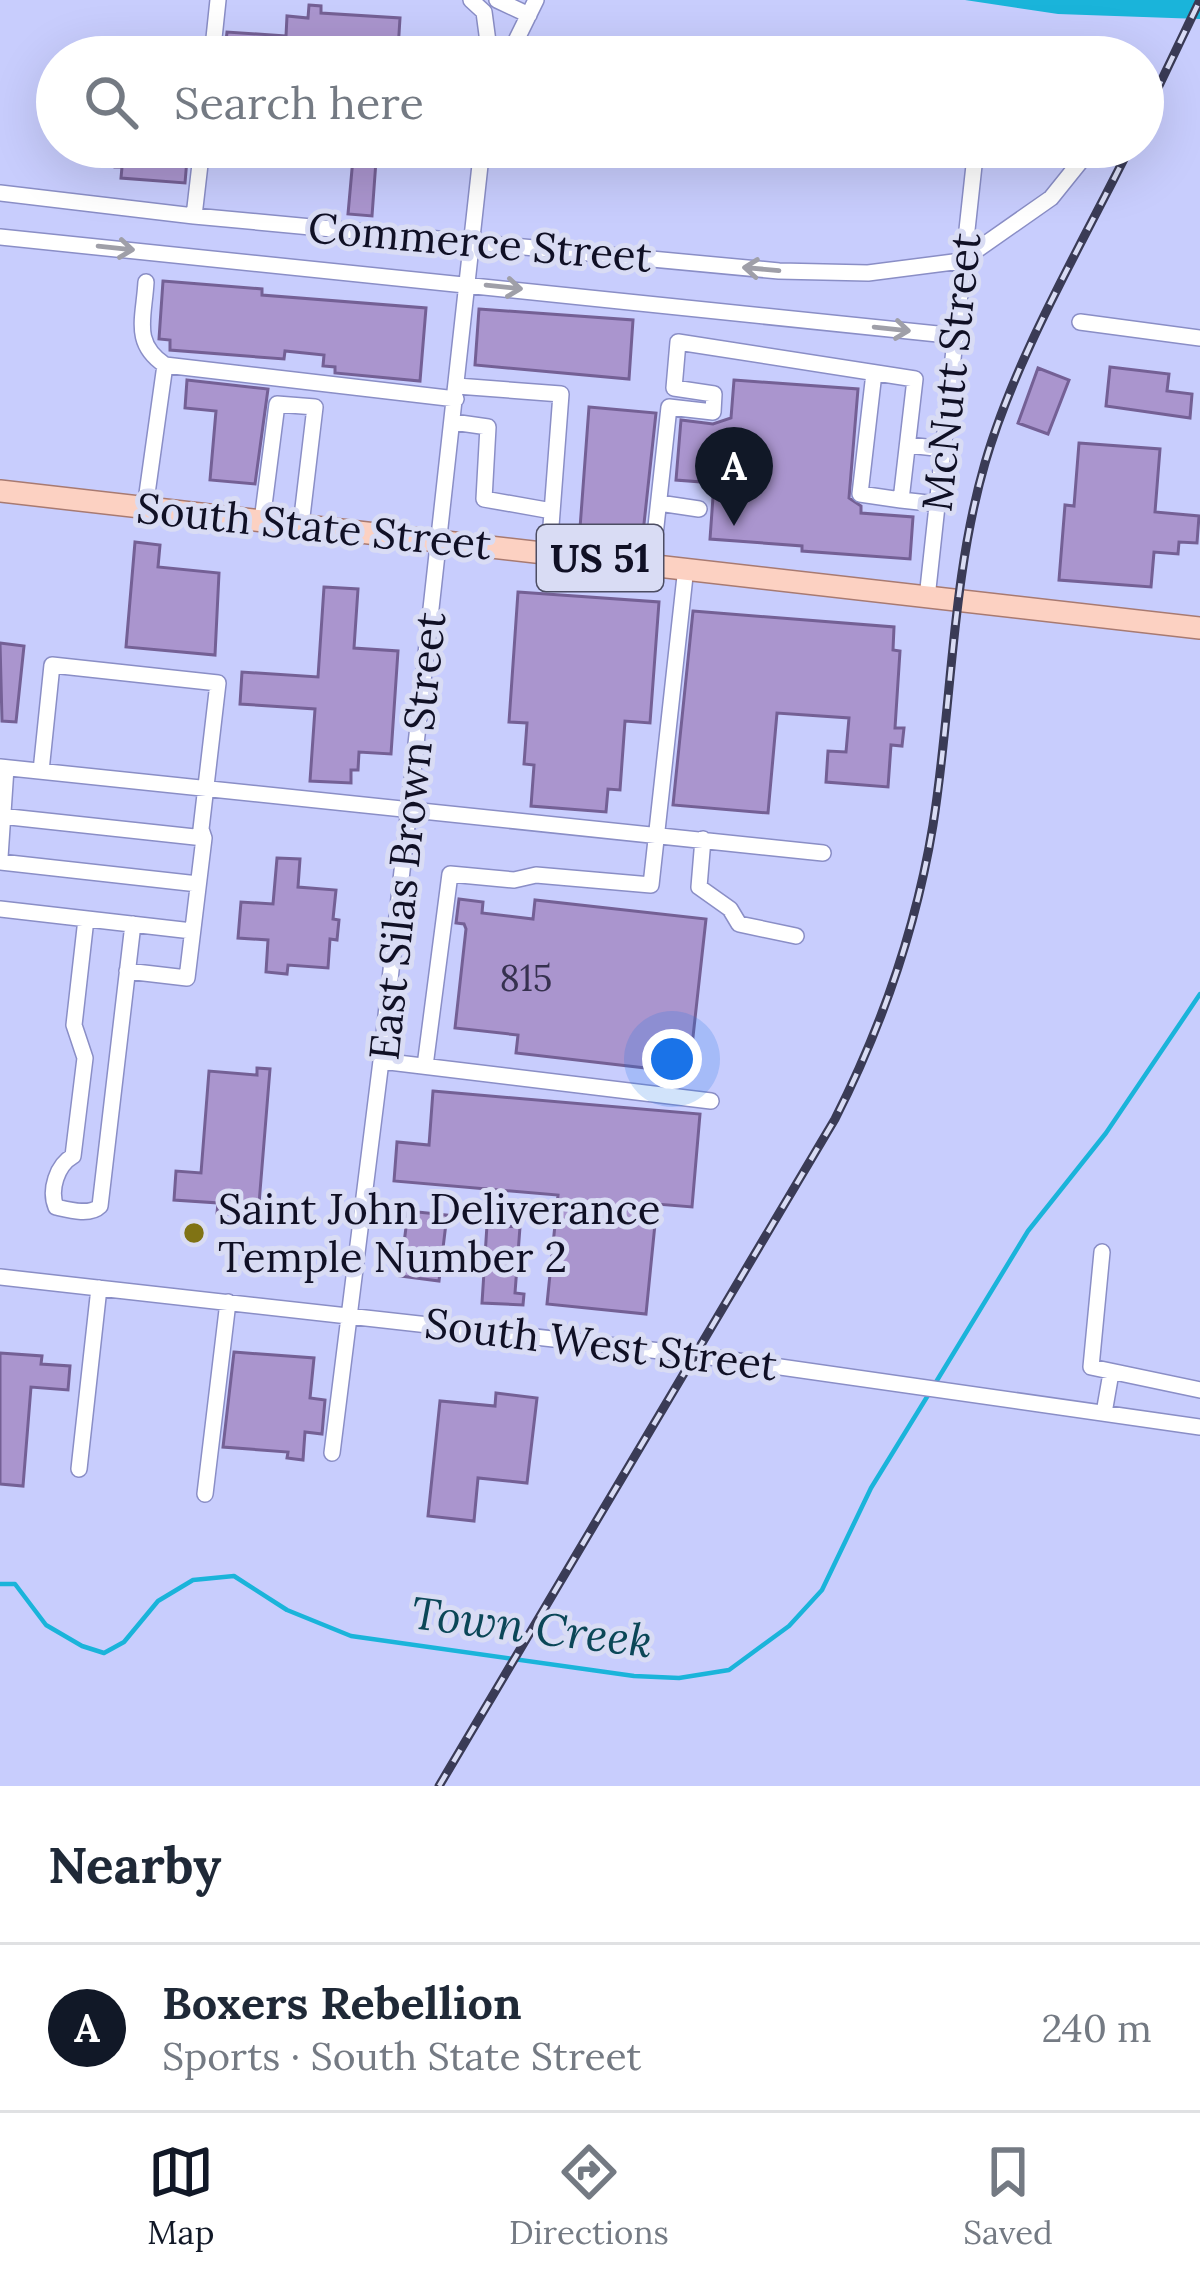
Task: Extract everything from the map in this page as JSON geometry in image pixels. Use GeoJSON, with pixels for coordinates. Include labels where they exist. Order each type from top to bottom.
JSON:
{"type":"FeatureCollection","features":[{"type":"Feature","properties":{"kind":"main road","name":"South State Street"},"geometry":{"type":"LineString","coordinates":[[0,491],[1200,628]]}},
{"type":"Feature","properties":{"kind":"street"},"geometry":{"type":"LineString","coordinates":[[214,36],[218,0]]}},
{"type":"Feature","properties":{"kind":"street"},"geometry":{"type":"LineString","coordinates":[[472,0],[484,12],[487,36]]}},
{"type":"Feature","properties":{"kind":"street"},"geometry":{"type":"LineString","coordinates":[[496,0],[532,8],[518,36]]}},
{"type":"Feature","properties":{"kind":"street"},"geometry":{"type":"LineString","coordinates":[[194,216],[200,168]]}},
{"type":"Feature","properties":{"kind":"street","name":"East Silas Brown Street"},"geometry":{"type":"LineString","coordinates":[[332,1453],[441,541],[480,168]]}},
{"type":"Feature","properties":{"kind":"street","name":"McNutt Street"},"geometry":{"type":"LineString","coordinates":[[927,598],[973,168]]}},
{"type":"Feature","properties":{"kind":"street"},"geometry":{"type":"LineString","coordinates":[[961,261],[1052,198],[1076,168]]}},
{"type":"Feature","properties":{"kind":"street","name":"Commerce Street"},"geometry":{"type":"LineString","coordinates":[[0,193],[779,271],[868,273],[961,261]]}},
{"type":"Feature","properties":{"kind":"street","name":"Commerce Street"},"geometry":{"type":"LineString","coordinates":[[0,237],[957,336]]}},
{"type":"Feature","properties":{"kind":"street"},"geometry":{"type":"LineString","coordinates":[[146,282],[142,344],[165,364],[456,392],[561,394],[549,552]]}},
{"type":"Feature","properties":{"kind":"street"},"geometry":{"type":"LineString","coordinates":[[1080,322],[1200,338]]}},
{"type":"Feature","properties":{"kind":"street"},"geometry":{"type":"LineString","coordinates":[[652,563],[669,407],[713,412],[714,394],[674,388],[678,342],[915,379],[901,500]]}},
{"type":"Feature","properties":{"kind":"street"},"geometry":{"type":"LineString","coordinates":[[145,508],[165,364]]}},
{"type":"Feature","properties":{"kind":"street"},"geometry":{"type":"LineString","coordinates":[[874,373],[860,494],[937,504]]}},
{"type":"Feature","properties":{"kind":"street"},"geometry":{"type":"LineString","coordinates":[[262,521],[277,404],[315,407],[301,525]]}},
{"type":"Feature","properties":{"kind":"street"},"geometry":{"type":"LineString","coordinates":[[453,422],[488,427],[484,499],[552,511]]}},
{"type":"Feature","properties":{"kind":"street"},"geometry":{"type":"LineString","coordinates":[[908,445],[944,449]]}},
{"type":"Feature","properties":{"kind":"street"},"geometry":{"type":"LineString","coordinates":[[659,503],[699,509]]}},
{"type":"Feature","properties":{"kind":"street"},"geometry":{"type":"LineString","coordinates":[[425,1066],[450,874],[514,880],[536,875],[651,885],[686,567]]}},
{"type":"Feature","properties":{"kind":"street"},"geometry":{"type":"LineString","coordinates":[[41,771],[52,665],[218,683],[187,978],[128,971]]}},
{"type":"Feature","properties":{"kind":"street"},"geometry":{"type":"LineString","coordinates":[[198,884],[0,860],[7,768],[823,853]]}},
{"type":"Feature","properties":{"kind":"street"},"geometry":{"type":"LineString","coordinates":[[2,816],[204,838]]}},
{"type":"Feature","properties":{"kind":"street"},"geometry":{"type":"LineString","coordinates":[[703,839],[699,886],[730,909],[739,924],[796,936]]}},
{"type":"Feature","properties":{"kind":"street"},"geometry":{"type":"LineString","coordinates":[[0,909],[192,931]]}},
{"type":"Feature","properties":{"kind":"street"},"geometry":{"type":"LineString","coordinates":[[86,919],[74,1024],[85,1058],[73,1156],[64,1161],[54,1185],[56,1208],[91,1212],[100,1206],[133,924]]}},
{"type":"Feature","properties":{"kind":"street"},"geometry":{"type":"LineString","coordinates":[[381,1061],[711,1101]]}},
{"type":"Feature","properties":{"kind":"street"},"geometry":{"type":"LineString","coordinates":[[1102,1252],[1091,1366],[1200,1390]]}},
{"type":"Feature","properties":{"kind":"street","name":"South West Street"},"geometry":{"type":"LineString","coordinates":[[0,1277],[350,1313],[1200,1426]]}},
{"type":"Feature","properties":{"kind":"street"},"geometry":{"type":"LineString","coordinates":[[80,1469],[99,1288]]}},
{"type":"Feature","properties":{"kind":"street"},"geometry":{"type":"LineString","coordinates":[[205,1495],[228,1302]]}},
{"type":"Feature","properties":{"kind":"street"},"geometry":{"type":"LineString","coordinates":[[1104,1413],[1111,1373]]}},
{"type":"Feature","properties":{"kind":"water"},"geometry":{"type":"Polygon","coordinates":[[[965,0],[1200,0],[1200,19],[1058,14],[965,0]]]}},
{"type":"Feature","properties":{"kind":"building"},"geometry":{"type":"Polygon","coordinates":[[[309,5],[321,6],[321,13],[400,18],[399,36],[286,36],[287,16],[308,18],[309,5]]]}},
{"type":"Feature","properties":{"kind":"building"},"geometry":{"type":"Polygon","coordinates":[[[227,32],[286,36],[227,36],[227,32]]]}},
{"type":"Feature","properties":{"kind":"building"},"geometry":{"type":"Polygon","coordinates":[[[122,168],[186,168],[185,183],[121,178],[122,168]]]}},
{"type":"Feature","properties":{"kind":"building"},"geometry":{"type":"Polygon","coordinates":[[[352,168],[375,168],[372,216],[348,214],[352,168]]]}},
{"type":"Feature","properties":{"kind":"building"},"geometry":{"type":"Polygon","coordinates":[[[163,281],[262,289],[262,295],[426,308],[420,381],[335,373],[335,367],[323,366],[324,355],[285,351],[284,359],[170,350],[170,340],[159,339],[163,281]]]}},
{"type":"Feature","properties":{"kind":"building"},"geometry":{"type":"Polygon","coordinates":[[[479,309],[633,320],[629,379],[475,365],[479,309]]]}},
{"type":"Feature","properties":{"kind":"building"},"geometry":{"type":"Polygon","coordinates":[[[1110,367],[1169,374],[1167,391],[1192,394],[1190,418],[1106,406],[1110,367]]]}},
{"type":"Feature","properties":{"kind":"building"},"geometry":{"type":"Polygon","coordinates":[[[1038,368],[1069,380],[1048,434],[1018,423],[1038,368]]]}},
{"type":"Feature","properties":{"kind":"building"},"geometry":{"type":"Polygon","coordinates":[[[187,380],[268,389],[255,484],[210,480],[216,411],[185,408],[187,380]]]}},
{"type":"Feature","properties":{"kind":"building"},"geometry":{"type":"Polygon","coordinates":[[[734,380],[858,389],[849,498],[861,506],[861,513],[913,517],[910,559],[710,539],[714,483],[676,480],[681,420],[713,424],[731,418],[734,380]]]}},
{"type":"Feature","properties":{"kind":"building"},"geometry":{"type":"Polygon","coordinates":[[[589,407],[656,413],[643,533],[580,528],[589,407]]]}},
{"type":"Feature","properties":{"kind":"building"},"geometry":{"type":"Polygon","coordinates":[[[1079,443],[1160,449],[1155,512],[1199,516],[1197,543],[1179,542],[1178,554],[1154,552],[1151,587],[1059,580],[1065,505],[1074,506],[1079,443]]]}},
{"type":"Feature","properties":{"kind":"building"},"geometry":{"type":"Polygon","coordinates":[[[135,542],[160,545],[158,567],[219,573],[215,655],[126,647],[135,542]]]}},
{"type":"Feature","properties":{"kind":"building"},"geometry":{"type":"Polygon","coordinates":[[[324,587],[358,589],[354,648],[398,651],[391,754],[359,752],[351,783],[310,781],[315,709],[240,704],[242,672],[318,677],[324,587]]]}},
{"type":"Feature","properties":{"kind":"building"},"geometry":{"type":"Polygon","coordinates":[[[518,592],[659,602],[650,723],[625,721],[620,790],[608,789],[606,812],[531,806],[534,765],[524,764],[527,723],[509,722],[518,592]]]}},
{"type":"Feature","properties":{"kind":"building"},"geometry":{"type":"Polygon","coordinates":[[[693,611],[894,627],[893,650],[900,651],[895,728],[904,728],[902,746],[891,745],[888,787],[826,782],[828,751],[846,752],[849,718],[777,713],[768,813],[673,805],[693,611]]]}},
{"type":"Feature","properties":{"kind":"building"},"geometry":{"type":"Polygon","coordinates":[[[0,643],[24,646],[16,722],[2,721],[0,643]]]}},
{"type":"Feature","properties":{"kind":"building"},"geometry":{"type":"Polygon","coordinates":[[[277,858],[300,859],[298,887],[336,890],[337,940],[330,939],[328,968],[288,965],[287,974],[266,972],[268,940],[238,938],[241,902],[273,904],[277,858]]]}},
{"type":"Feature","properties":{"kind":"building"},"geometry":{"type":"Polygon","coordinates":[[[459,899],[483,902],[482,913],[533,919],[535,900],[706,919],[689,1073],[516,1053],[518,1035],[455,1028],[466,929],[456,923],[459,899]]]}},
{"type":"Feature","properties":{"kind":"building"},"geometry":{"type":"Polygon","coordinates":[[[257,1068],[270,1069],[258,1216],[217,1213],[218,1203],[174,1200],[176,1171],[201,1173],[209,1071],[257,1075],[257,1068]]]}},
{"type":"Feature","properties":{"kind":"building"},"geometry":{"type":"Polygon","coordinates":[[[433,1091],[700,1114],[692,1207],[657,1204],[646,1314],[547,1304],[558,1195],[394,1181],[397,1142],[429,1145],[433,1091]]]}},
{"type":"Feature","properties":{"kind":"building"},"geometry":{"type":"Polygon","coordinates":[[[408,1211],[447,1215],[439,1281],[400,1276],[408,1211]]]}},
{"type":"Feature","properties":{"kind":"building"},"geometry":{"type":"Polygon","coordinates":[[[487,1225],[520,1227],[515,1293],[524,1294],[523,1305],[482,1303],[487,1225]]]}},
{"type":"Feature","properties":{"kind":"building"},"geometry":{"type":"Polygon","coordinates":[[[234,1352],[314,1358],[310,1398],[325,1400],[322,1434],[305,1432],[303,1460],[287,1458],[288,1452],[223,1447],[234,1352]]]}},
{"type":"Feature","properties":{"kind":"building"},"geometry":{"type":"Polygon","coordinates":[[[0,1353],[42,1356],[41,1364],[70,1366],[68,1390],[31,1387],[23,1486],[0,1484],[0,1353]]]}},
{"type":"Feature","properties":{"kind":"building"},"geometry":{"type":"Polygon","coordinates":[[[496,1393],[537,1398],[527,1483],[478,1478],[474,1521],[428,1516],[440,1401],[495,1406],[496,1393]]]}},
{"type":"Feature","properties":{"kind":"waterway","name":"Town Creek"},"geometry":{"type":"LineString","coordinates":[[936,1382],[1028,1231],[1106,1133],[1200,994]]}},
{"type":"Feature","properties":{"kind":"waterway","name":"Town Creek"},"geometry":{"type":"LineString","coordinates":[[0,1584],[15,1584],[46,1625],[104,1653],[124,1642],[158,1601],[193,1580],[234,1576],[287,1610],[351,1636],[634,1676],[679,1678],[729,1670],[789,1626],[822,1590],[871,1488],[930,1392]]}},
{"type":"Feature","properties":{"kind":"railway"},"geometry":{"type":"LineString","coordinates":[[1164,75],[1200,0]]}},
{"type":"Feature","properties":{"kind":"railway"},"geometry":{"type":"LineString","coordinates":[[439,1786],[835,1119],[868,1048],[907,939],[926,864],[965,552],[985,463],[1031,343],[1119,168]]}},
{"type":"Feature","properties":{"kind":"place","name":"Boxers Rebellion"},"geometry":{"type":"Point","coordinates":[734,526]}},
{"type":"Feature","properties":{"kind":"place","name":"Saint John Deliverance Temple Number 2"},"geometry":{"type":"Point","coordinates":[194,1233]}}]}
